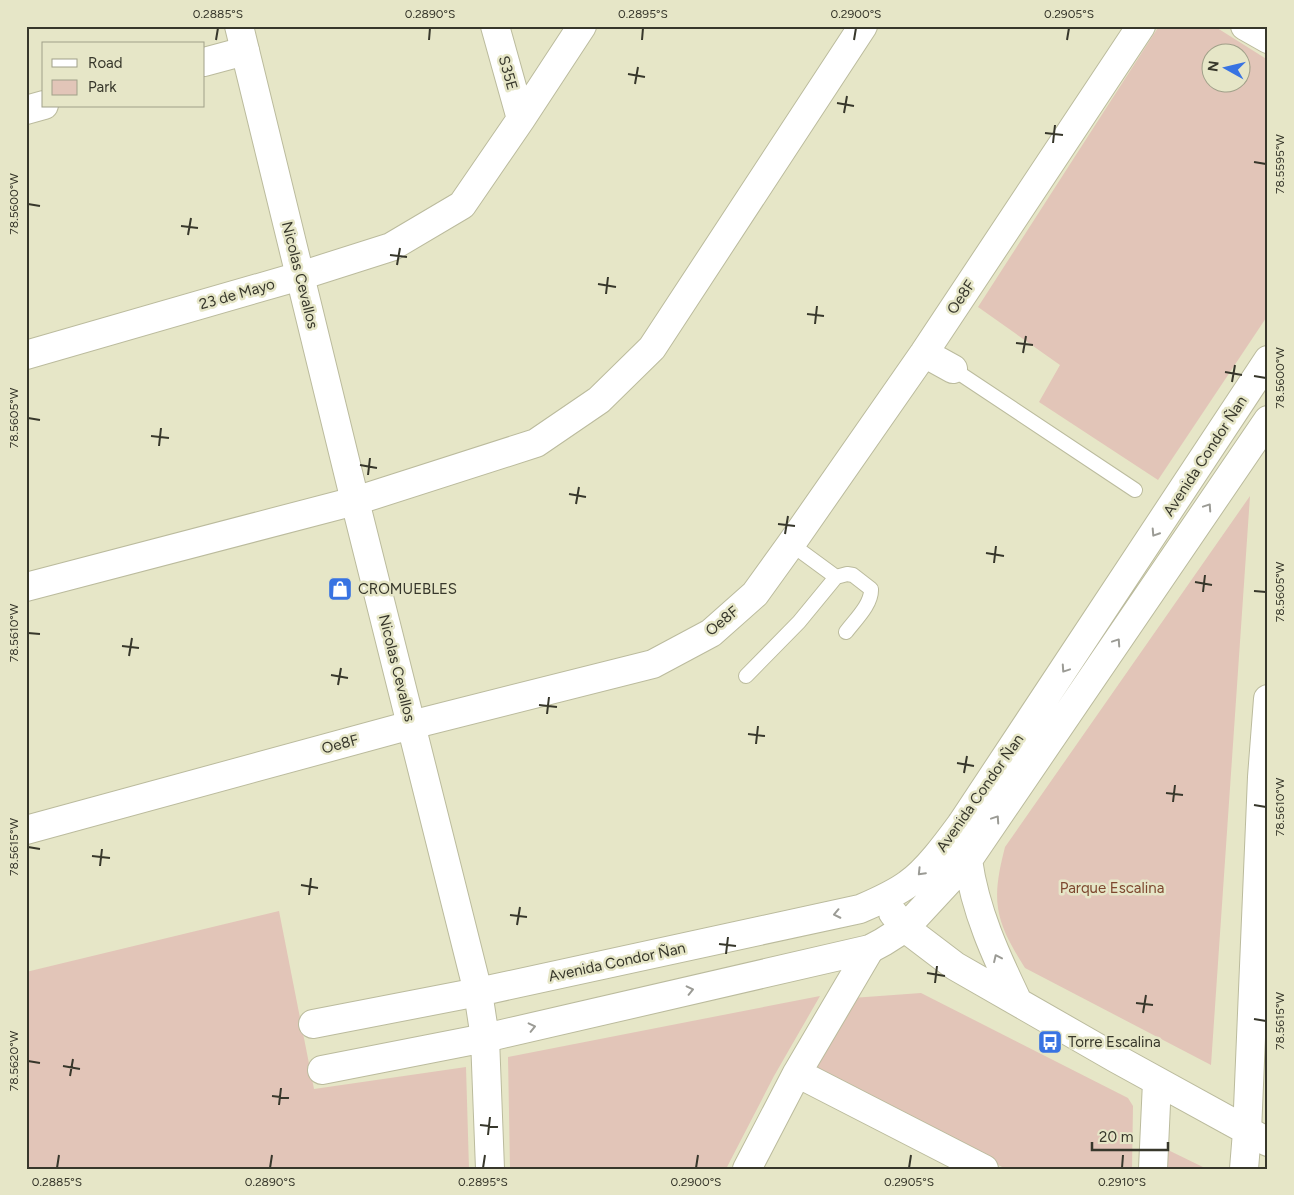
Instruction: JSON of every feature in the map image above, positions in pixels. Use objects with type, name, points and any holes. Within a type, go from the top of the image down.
[{"type":"street","name":"S35E","points":[[495,26],[522,119]]},
{"type":"street","name":"23 de Mayo","points":[[26,355],[300,276],[391,246],[462,205],[522,119],[582,26]]},
{"type":"street","points":[[26,587],[355,501],[536,443],[599,400],[652,348],[863,26]]},
{"type":"street","name":"Oe8F","points":[[26,830],[411,725],[653,664],[711,633],[755,594],[791,544],[924,353],[1141,26]]},
{"type":"street","points":[[1245,26],[1268,39]]},
{"type":"street","points":[[205,61],[242,38]]},
{"type":"street","name":"Nicolas Cevallos","points":[[242,38],[478,992],[485,1038],[490,1169]]},
{"type":"street","points":[[26,110],[42,106]]},
{"type":"street","points":[[924,353],[953,369]]},
{"type":"street","name":"Avenida Condor Ñan","points":[[313,1024],[478,992],[860,910],[910,884],[938,855],[962,823],[1268,360]]},
{"type":"street","name":"Avenida Condor Ñan","points":[[322,1070],[485,1038],[870,949],[905,928],[968,860],[1268,420]]},
{"type":"street","points":[[1244,1169],[1258,1137],[1268,699]]},
{"type":"street","points":[[968,860],[972,885],[989,941],[1018,1002]]},
{"type":"street","points":[[883,899],[905,928],[955,966],[1157,1082],[1258,1137]]},
{"type":"street","points":[[747,1169],[797,1073],[870,949]]},
{"type":"street","points":[[797,1073],[984,1169]]},
{"type":"street","points":[[1153,1169],[1157,1082]]},
{"type":"lane","points":[[953,369],[1135,490]]},
{"type":"lane","points":[[791,544],[836,577]]},
{"type":"lane","points":[[746,676],[799,622],[836,577],[847,574],[860,580],[871,589],[871,598],[846,632]]},
{"type":"green space","points":[[1159,26],[1214,26],[1239,42],[1202,42],[1202,92],[1252,92],[1252,50],[1268,60],[1268,315],[1158,480],[1039,402],[1060,365],[978,307]]},
{"type":"green space","name":"Parque Escalina","points":[[1250,496],[1211,1065],[1025,968],[1008,939],[1002,924],[997,900],[998,885],[1005,847]]},
{"type":"green space","points":[[279,911],[314,1089],[466,1067],[469,1169],[26,1169],[26,972]]},
{"type":"green space","points":[[921,993],[1128,1098],[1133,1106],[1132,1169],[1006,1169],[814,1070],[852,998]]},
{"type":"green space","points":[[820,996],[774,1076],[726,1169],[510,1169],[508,1057]]},
{"type":"green space","points":[[1168,1150],[1207,1169],[1167,1169]]},
{"type":"place","name":"CROMUEBLES","points":[[340,589]]},
{"type":"place","name":"Torre Escalina","points":[[1050,1042]]}]
